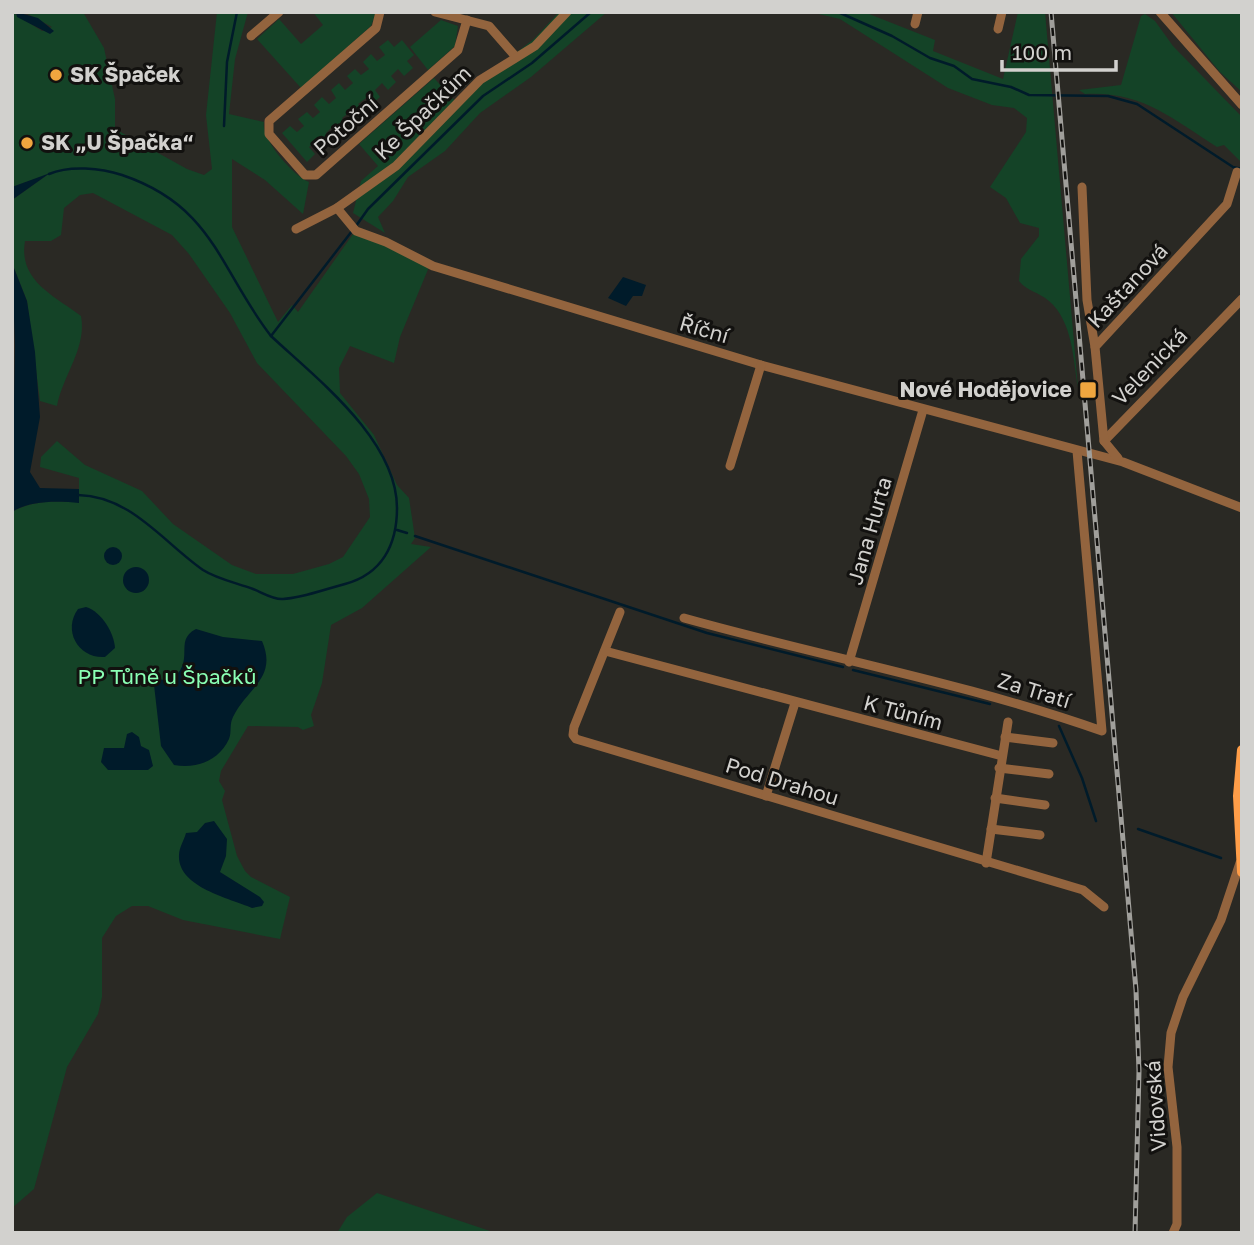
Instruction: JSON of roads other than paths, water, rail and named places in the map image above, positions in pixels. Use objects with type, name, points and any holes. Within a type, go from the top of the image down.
[{"type":"main road","points":[[1241,868],[1242,750]]},
{"type":"street","points":[[251,36],[279,12]]},
{"type":"street","name":"Potoční","points":[[380,12],[376,28],[269,121],[270,134],[305,175],[316,175],[458,50],[467,20]]},
{"type":"street","points":[[435,12],[489,26],[516,57]]},
{"type":"street","name":"Ke Špačkům","points":[[296,229],[337,208],[396,166],[480,80],[535,46],[567,12]]},
{"type":"street","points":[[915,24],[918,12]]},
{"type":"street","points":[[998,29],[1002,12]]},
{"type":"street","points":[[1160,12],[1242,105]]},
{"type":"street","name":"Kaštanová","points":[[1104,441],[1095,348],[1227,204],[1237,172]]},
{"type":"street","points":[[1082,187],[1087,300],[1095,348]]},
{"type":"street","name":"Říční","points":[[337,208],[352,228],[433,266],[761,365],[1123,462],[1242,508]]},
{"type":"street","name":"Velenická","points":[[1104,441],[1242,299]]},
{"type":"street","points":[[730,466],[761,365]]},
{"type":"street","name":"Jana Hurta","points":[[849,662],[923,410]]},
{"type":"street","points":[[1104,441],[1110,452],[1123,462]]},
{"type":"street","name":"Za Tratí","points":[[684,618],[990,696],[1102,731],[1077,451]]},
{"type":"street","name":"Pod Drahou","points":[[620,612],[574,727],[573,736],[576,739],[1083,890],[1104,907]]},
{"type":"street","name":"K Tůním","points":[[605,651],[1002,756]]},
{"type":"street","points":[[766,796],[795,703]]},
{"type":"street","points":[[986,863],[1007,722]]},
{"type":"street","points":[[1005,737],[1053,744]]},
{"type":"street","points":[[999,768],[1049,774]]},
{"type":"street","points":[[995,798],[1045,805]]},
{"type":"street","points":[[991,829],[1040,835]]},
{"type":"street","name":"Vidovská","points":[[1173,1233],[1177,1224],[1177,1147],[1168,1067],[1171,1033],[1183,997],[1221,920],[1241,868]]},
{"type":"water","points":[[16,12],[38,18],[54,31],[50,34],[17,17]]},
{"type":"water","points":[[50,173],[12,200],[12,187]]},
{"type":"water","points":[[12,263],[27,301],[35,352],[40,417],[30,472],[40,488],[79,489],[79,503],[36,503],[12,512],[15,345]]},
{"type":"water","points":[[623,277],[646,285],[642,296],[633,296],[626,306],[608,298]]},
{"type":"water","points":[[113,547],[119,550],[122,556],[119,562],[113,565],[107,562],[104,556],[107,550]]},
{"type":"water","points":[[136,567],[145,571],[149,580],[145,589],[136,593],[127,589],[123,580],[127,571]]},
{"type":"water","points":[[86,607],[102,618],[112,636],[115,648],[105,657],[88,653],[76,642],[72,626],[74,617],[78,609]]},
{"type":"water","points":[[196,629],[223,637],[262,641],[266,664],[264,674],[233,717],[225,747],[206,762],[190,766],[174,765],[161,746],[154,685],[159,679],[169,681],[178,674],[184,659],[186,640]]},
{"type":"water","points":[[132,732],[139,737],[141,746],[149,750],[153,766],[148,770],[108,770],[101,762],[104,748],[124,748],[127,734]]},
{"type":"water","points":[[214,821],[227,839],[226,856],[220,872],[260,897],[264,902],[262,906],[252,908],[218,895],[206,890],[186,875],[181,866],[179,852],[186,833],[197,832],[205,823]]},
{"type":"waterway","points":[[224,126],[227,62],[237,12]]},
{"type":"waterway","points":[[356,226],[368,209],[483,96],[532,63],[591,12]]},
{"type":"waterway","points":[[838,12],[892,36],[930,58],[954,66],[972,79],[1011,87],[1029,95],[1108,96],[1137,104],[1233,167],[1242,169]]},
{"type":"waterway","points":[[49,174],[76,169],[114,173],[153,188],[177,204],[212,242],[271,336],[352,231]]},
{"type":"waterway","points":[[78,495],[97,497],[114,503],[145,522],[203,570],[276,598],[306,595],[345,584],[369,573],[385,556],[396,521],[393,483],[384,458],[369,435],[331,391],[271,336]]},
{"type":"waterway","points":[[397,530],[407,533]]},
{"type":"waterway","points":[[415,536],[707,633],[843,667]]},
{"type":"waterway","points":[[853,670],[990,704]]},
{"type":"waterway","points":[[1059,726],[1082,778],[1096,821]]},
{"type":"waterway","points":[[1138,829],[1221,858]]},
{"type":"railway","points":[[1051,12],[1136,990],[1139,1071],[1135,1233]]},
{"type":"place","name":"SK Špaček","points":[[56,75]]},
{"type":"place","name":"SK „U Špačka“","points":[[27,143]]},
{"type":"place","name":"Nové Hodějovice","points":[[1088,390]]},
{"type":"park label","name":"PP Tůně u Špačků","points":[[167,677]]}]
